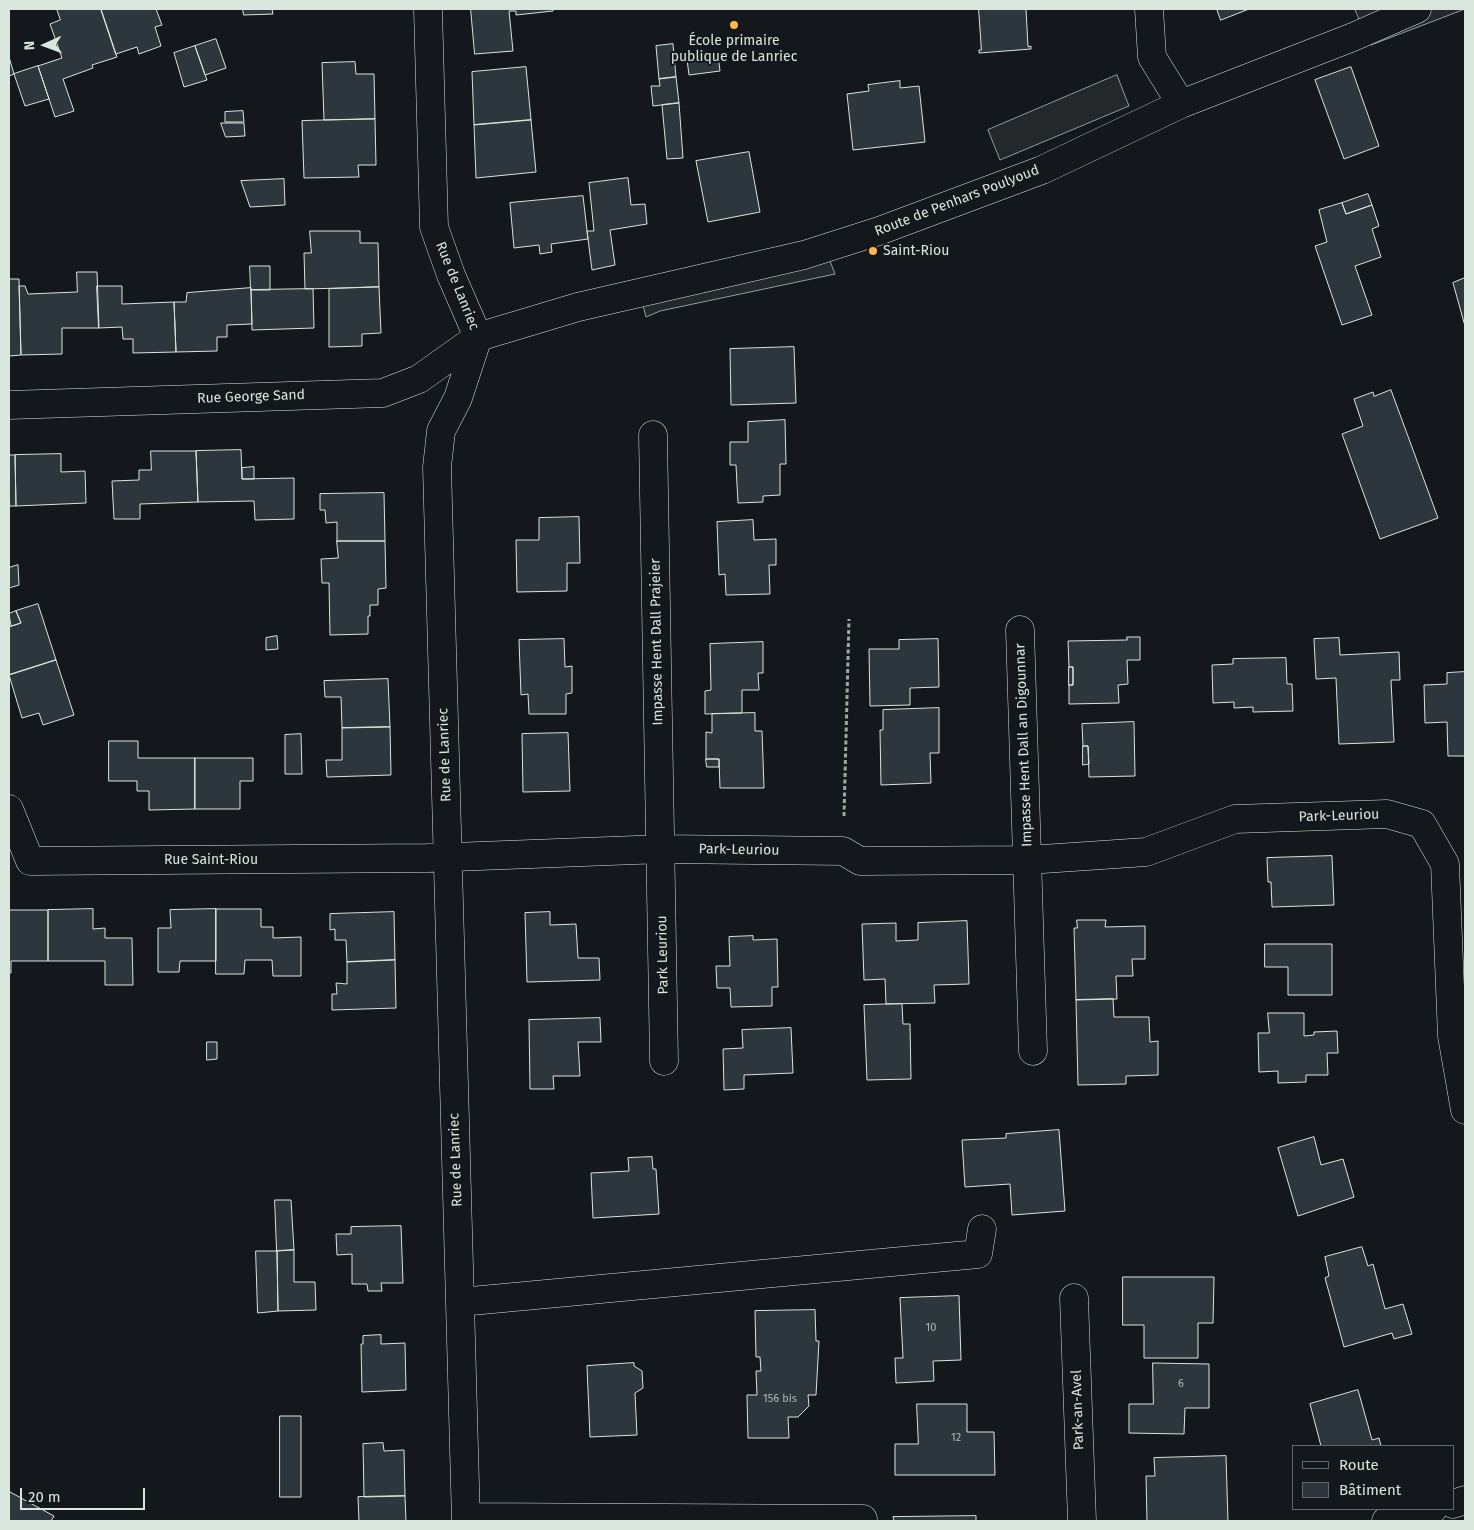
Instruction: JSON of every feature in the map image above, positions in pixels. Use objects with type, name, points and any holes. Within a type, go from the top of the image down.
[{"type":"street","name":"Rue de Lanriec","points":[[428,9],[434,227],[451,275],[478,337],[458,398],[442,430],[437,467],[466,1519],[863,1519]]},
{"type":"street","points":[[1150,9],[1152,57],[1180,104]]},
{"type":"street","name":"Route de Penhars Poulyoud","points":[[478,337],[578,308],[804,255],[879,231],[1042,170],[1180,104],[1353,37],[1417,9]]},
{"type":"street","name":"Rue George Sand","points":[[9,405],[383,393],[419,379],[478,337]]},
{"type":"street","name":"Impasse Hent Dall Prajeier","points":[[653,435],[662,849]]},
{"type":"street","name":"Impasse Hent Dall an Digounnar","points":[[1020,630],[1028,860]]},
{"type":"street","name":"Rue Saint-Riou","points":[[9,809],[30,861],[427,858],[448,856]]},
{"type":"street","name":"Park-Leuriou","points":[[448,856],[662,849],[843,851],[860,861],[1028,860],[1146,852],[1235,819],[1388,814],[1422,824],[1445,864],[1452,1036],[1465,1110]]},
{"type":"street","name":"Park Leuriou","points":[[662,849],[664,1061]]},
{"type":"street","points":[[1028,860],[1033,1051]]},
{"type":"street","points":[[460,1302],[978,1254],[982,1229]]},
{"type":"street","name":"Park-an-Avel","points":[[1074,1298],[1082,1521]]},
{"type":"street","points":[[1386,1521],[1429,1510]]},
{"type":"path","points":[[843,851],[849,619]]},
{"type":"shaded area","points":[[1355,9],[1465,9],[1371,45]]},
{"type":"shaded area","points":[[1117,75],[1129,106],[1000,160],[988,130]]},
{"type":"shaded area","points":[[830,261],[835,274],[660,311],[646,317],[643,305]]},
{"type":"building","points":[[57,9],[101,9],[117,57],[92,65],[93,68],[63,79],[74,111],[55,117],[38,66],[62,58],[50,24],[60,20]]},
{"type":"building","points":[[101,9],[156,9],[162,25],[155,27],[161,46],[139,54],[137,47],[116,54]]},
{"type":"building","points":[[243,9],[272,9],[273,14],[244,15]]},
{"type":"building","points":[[471,9],[553,9],[553,11],[516,15],[516,11],[509,11],[513,51],[475,54]]},
{"type":"building","points":[[979,9],[1026,9],[1028,47],[1031,46],[1031,49],[979,53],[979,50],[981,50]]},
{"type":"building","points":[[1217,9],[1249,9],[1221,20]]},
{"type":"building","points":[[216,39],[226,68],[205,75],[195,46]]},
{"type":"building","points":[[673,44],[676,77],[659,79],[656,46]]},
{"type":"building","points":[[195,46],[207,80],[184,87],[174,53]]},
{"type":"building","points":[[718,55],[720,71],[689,75],[687,59]]},
{"type":"building","points":[[9,57],[14,74],[9,76]]},
{"type":"building","points":[[355,62],[356,74],[374,74],[375,119],[324,120],[322,63]]},
{"type":"building","points":[[38,66],[49,99],[25,106],[14,74]]},
{"type":"building","points":[[526,67],[531,120],[474,125],[472,72]]},
{"type":"building","points":[[1351,67],[1379,146],[1344,159],[1315,80]]},
{"type":"building","points":[[676,77],[679,103],[653,106],[651,86],[660,86],[659,79]]},
{"type":"building","points":[[900,81],[900,88],[919,86],[925,142],[853,150],[847,94],[869,91],[868,85]]},
{"type":"building","points":[[679,103],[683,158],[667,159],[662,105]]},
{"type":"building","points":[[243,111],[244,122],[225,122],[225,112]]},
{"type":"building","points":[[375,119],[376,165],[358,165],[359,177],[304,178],[302,121]]},
{"type":"building","points":[[531,120],[536,172],[476,178],[474,125]]},
{"type":"building","points":[[221,123],[244,123],[245,136],[226,137]]},
{"type":"building","points":[[749,152],[760,212],[708,222],[696,161]]},
{"type":"building","points":[[628,178],[631,205],[645,204],[647,224],[610,230],[615,265],[592,270],[587,231],[594,231],[589,183]]},
{"type":"building","points":[[284,179],[285,205],[250,207],[241,181]]},
{"type":"building","points":[[1368,194],[1372,205],[1346,214],[1342,203]]},
{"type":"building","points":[[583,196],[588,239],[551,244],[552,252],[540,254],[539,245],[514,248],[510,203]]},
{"type":"building","points":[[1342,203],[1346,214],[1372,205],[1379,226],[1372,229],[1381,257],[1355,266],[1372,315],[1342,325],[1315,246],[1327,242],[1319,210]]},
{"type":"building","points":[[310,231],[360,231],[360,243],[378,243],[379,287],[305,289],[304,253],[311,253]]},
{"type":"building","points":[[250,266],[270,266],[270,290],[251,290]]},
{"type":"building","points":[[77,272],[97,272],[99,328],[62,328],[62,354],[21,355],[19,286],[25,286],[28,294],[77,292]]},
{"type":"building","points":[[1465,278],[1465,326],[1453,283]]},
{"type":"building","points":[[9,279],[19,279],[21,355],[9,356]]},
{"type":"building","points":[[97,286],[122,286],[122,304],[174,302],[176,352],[133,353],[133,339],[123,339],[122,327],[99,328]]},
{"type":"building","points":[[379,287],[381,333],[362,334],[362,346],[329,347],[329,289]]},
{"type":"building","points":[[251,288],[252,324],[227,325],[227,337],[217,337],[217,351],[176,352],[174,302],[186,302],[187,293]]},
{"type":"building","points":[[313,289],[314,328],[252,330],[251,290]]},
{"type":"building","points":[[794,347],[796,403],[731,405],[730,349]]},
{"type":"building","points":[[1391,390],[1438,518],[1380,539],[1342,434],[1363,426],[1354,399],[1373,392],[1374,396]]},
{"type":"building","points":[[785,420],[786,464],[780,464],[780,495],[763,496],[763,502],[738,503],[736,465],[730,465],[730,442],[748,442],[748,422]]},
{"type":"building","points":[[241,450],[242,479],[294,478],[294,519],[255,520],[254,501],[198,502],[196,451]]},
{"type":"building","points":[[151,451],[196,451],[198,502],[140,504],[140,519],[114,519],[112,481],[139,480],[139,470],[151,470]]},
{"type":"building","points":[[61,454],[61,472],[85,471],[86,503],[16,506],[15,455]]},
{"type":"building","points":[[9,455],[15,455],[16,506],[9,506]]},
{"type":"building","points":[[254,467],[254,479],[242,479],[242,468]]},
{"type":"building","points":[[384,493],[385,541],[337,541],[337,522],[326,523],[325,510],[320,510],[320,494]]},
{"type":"building","points":[[579,517],[580,563],[567,563],[567,591],[517,592],[516,540],[539,540],[539,518]]},
{"type":"building","points":[[753,520],[754,540],[776,539],[776,565],[769,565],[770,594],[726,595],[725,574],[719,575],[717,522]]},
{"type":"building","points":[[337,541],[385,541],[386,588],[378,589],[378,605],[370,605],[368,634],[330,635],[329,583],[322,583],[321,559],[338,558]]},
{"type":"building","points":[[18,565],[19,585],[9,588],[9,568]]},
{"type":"building","points":[[38,604],[56,660],[9,675],[9,627],[21,623],[16,611]]},
{"type":"building","points":[[16,611],[21,623],[11,626],[9,614]]},
{"type":"building","points":[[277,636],[278,649],[266,650],[266,638]]},
{"type":"building","points":[[1127,637],[1140,637],[1140,660],[1127,660],[1128,684],[1118,685],[1119,703],[1069,704],[1069,685],[1073,685],[1073,667],[1069,667],[1068,641],[1127,640]]},
{"type":"building","points":[[1339,638],[1340,655],[1399,652],[1400,680],[1391,680],[1394,742],[1339,744],[1336,678],[1316,679],[1314,639]]},
{"type":"building","points":[[564,639],[565,667],[572,666],[572,693],[566,694],[566,714],[529,714],[528,694],[521,695],[519,640]]},
{"type":"building","points":[[938,639],[939,687],[910,688],[910,705],[870,706],[869,649],[899,649],[899,640]]},
{"type":"building","points":[[763,642],[763,673],[758,673],[759,690],[742,690],[742,713],[705,714],[705,691],[711,690],[710,644]]},
{"type":"building","points":[[1286,658],[1287,684],[1292,684],[1293,711],[1253,712],[1253,707],[1234,708],[1234,702],[1213,703],[1212,665],[1233,664],[1233,659]]},
{"type":"building","points":[[56,660],[74,715],[43,725],[39,713],[22,718],[9,675]]},
{"type":"building","points":[[1069,667],[1073,667],[1073,685],[1069,685]]},
{"type":"building","points":[[1465,672],[1465,756],[1448,756],[1447,722],[1425,723],[1424,685],[1447,684],[1447,673]]},
{"type":"building","points":[[388,679],[390,727],[342,728],[341,697],[325,697],[324,681]]},
{"type":"building","points":[[939,708],[939,753],[930,753],[931,783],[881,785],[880,730],[883,730],[883,710]]},
{"type":"building","points":[[755,713],[755,731],[762,731],[764,788],[720,788],[719,759],[706,759],[706,732],[712,733],[712,714]]},
{"type":"building","points":[[1134,722],[1135,776],[1089,777],[1088,746],[1083,746],[1082,724]]},
{"type":"building","points":[[390,727],[391,775],[327,777],[326,760],[342,760],[342,728]]},
{"type":"building","points":[[568,733],[570,791],[523,792],[522,734]]},
{"type":"building","points":[[301,734],[302,774],[285,774],[285,735]]},
{"type":"building","points":[[109,741],[138,741],[138,758],[195,758],[195,809],[149,810],[149,791],[137,791],[137,781],[109,781]]},
{"type":"building","points":[[1083,746],[1088,746],[1089,764],[1083,765]]},
{"type":"building","points":[[195,758],[253,758],[253,781],[240,781],[240,809],[195,809]]},
{"type":"building","points":[[706,759],[719,759],[719,767],[707,767]]},
{"type":"building","points":[[1332,856],[1334,905],[1272,907],[1271,882],[1268,882],[1267,858]]},
{"type":"building","points":[[93,909],[93,929],[105,928],[105,938],[132,938],[133,985],[105,985],[105,961],[48,961],[48,910]]},
{"type":"building","points":[[216,909],[261,909],[261,927],[273,927],[273,938],[301,937],[301,976],[273,976],[272,960],[245,960],[244,974],[216,974]]},
{"type":"building","points":[[216,909],[216,961],[180,961],[179,972],[158,972],[158,928],[171,928],[170,910]]},
{"type":"building","points":[[9,910],[48,910],[48,961],[11,961],[11,973],[9,973]]},
{"type":"building","points":[[394,912],[395,960],[347,962],[346,940],[335,940],[335,929],[330,930],[330,914]]},
{"type":"building","points":[[550,912],[550,925],[576,924],[578,958],[599,958],[600,980],[527,982],[525,913]]},
{"type":"building","points":[[1077,920],[1106,920],[1105,927],[1145,926],[1145,959],[1132,959],[1133,976],[1116,976],[1117,999],[1076,1000],[1074,928],[1077,928]]},
{"type":"building","points":[[967,921],[969,984],[934,985],[935,1003],[886,1004],[885,979],[864,980],[862,924],[896,923],[896,941],[918,940],[918,923]]},
{"type":"building","points":[[753,936],[753,940],[777,939],[778,987],[772,987],[772,1006],[731,1007],[730,988],[717,988],[716,966],[730,966],[729,937]]},
{"type":"building","points":[[1265,944],[1332,944],[1332,995],[1288,995],[1288,967],[1265,967]]},
{"type":"building","points":[[395,960],[396,1008],[332,1010],[332,994],[337,994],[336,983],[347,984],[347,962]]},
{"type":"building","points":[[1113,999],[1114,1017],[1149,1017],[1150,1042],[1158,1041],[1158,1075],[1126,1076],[1126,1084],[1078,1085],[1076,1000]]},
{"type":"building","points":[[902,1004],[903,1024],[910,1024],[911,1079],[867,1080],[864,1005]]},
{"type":"building","points":[[1268,1013],[1304,1013],[1304,1036],[1314,1035],[1314,1032],[1337,1031],[1338,1053],[1327,1053],[1328,1075],[1306,1075],[1306,1082],[1278,1083],[1278,1071],[1259,1072],[1258,1033],[1269,1033]]},
{"type":"building","points":[[600,1018],[601,1042],[578,1042],[580,1076],[553,1076],[554,1089],[530,1089],[529,1020]]},
{"type":"building","points":[[791,1028],[793,1073],[744,1075],[744,1089],[724,1090],[723,1049],[743,1048],[742,1030]]},
{"type":"building","points":[[207,1042],[217,1042],[217,1059],[207,1060]]},
{"type":"building","points":[[1059,1130],[1065,1211],[1012,1215],[1010,1184],[965,1187],[962,1140],[1006,1138],[1006,1134]]},
{"type":"building","points":[[1314,1137],[1321,1165],[1343,1159],[1354,1197],[1298,1216],[1278,1148]]},
{"type":"building","points":[[652,1157],[653,1169],[656,1169],[659,1214],[593,1218],[591,1173],[629,1171],[628,1158]]},
{"type":"building","points":[[275,1200],[291,1200],[294,1250],[277,1251]]},
{"type":"building","points":[[401,1226],[403,1283],[381,1283],[382,1291],[368,1291],[367,1284],[352,1284],[352,1254],[337,1255],[336,1234],[351,1234],[351,1227]]},
{"type":"building","points":[[1362,1247],[1368,1266],[1373,1264],[1385,1309],[1403,1304],[1412,1334],[1394,1339],[1392,1333],[1344,1347],[1325,1278],[1329,1276],[1325,1257]]},
{"type":"building","points":[[294,1250],[294,1282],[315,1282],[316,1310],[278,1311],[277,1251]]},
{"type":"building","points":[[256,1251],[277,1251],[278,1311],[258,1313]]},
{"type":"building","points":[[1123,1277],[1214,1277],[1213,1323],[1198,1323],[1198,1358],[1144,1358],[1144,1325],[1123,1325]]},
{"type":"building","points":[[959,1296],[961,1360],[933,1361],[934,1381],[896,1383],[895,1358],[903,1358],[900,1298]]},
{"type":"building","points":[[815,1310],[816,1341],[819,1341],[816,1395],[808,1395],[809,1406],[798,1417],[788,1417],[789,1438],[748,1438],[747,1395],[757,1395],[756,1371],[761,1371],[760,1357],[756,1357],[755,1311]]},
{"type":"building","points":[[381,1335],[381,1344],[405,1343],[406,1390],[362,1392],[361,1344],[363,1344],[363,1336]]},
{"type":"building","points":[[634,1363],[634,1366],[642,1371],[643,1388],[635,1393],[637,1435],[590,1437],[587,1366]]},
{"type":"building","points":[[1153,1363],[1209,1364],[1209,1408],[1185,1408],[1184,1434],[1129,1433],[1129,1404],[1153,1404]]},
{"type":"building","points":[[1358,1390],[1372,1440],[1379,1438],[1381,1445],[1321,1445],[1310,1404]]},
{"type":"building","points":[[917,1404],[967,1404],[967,1432],[994,1432],[995,1475],[895,1475],[895,1444],[918,1444]]},
{"type":"building","points":[[280,1416],[301,1416],[301,1497],[280,1497]]},
{"type":"building","points":[[383,1443],[384,1451],[404,1450],[405,1496],[364,1497],[363,1444]]},
{"type":"building","points":[[1226,1456],[1228,1521],[1147,1521],[1146,1476],[1155,1476],[1154,1458]]},
{"type":"building","points":[[10,1492],[54,1516],[51,1521],[9,1521]]},
{"type":"building","points":[[405,1496],[406,1521],[359,1521],[358,1497]]},
{"type":"building","points":[[976,1516],[976,1521],[894,1521],[893,1517]]},
{"type":"place","name":"École primaire publique de Lanriec","points":[[734,25]]},
{"type":"place","name":"Saint-Riou","points":[[873,251]]}]
